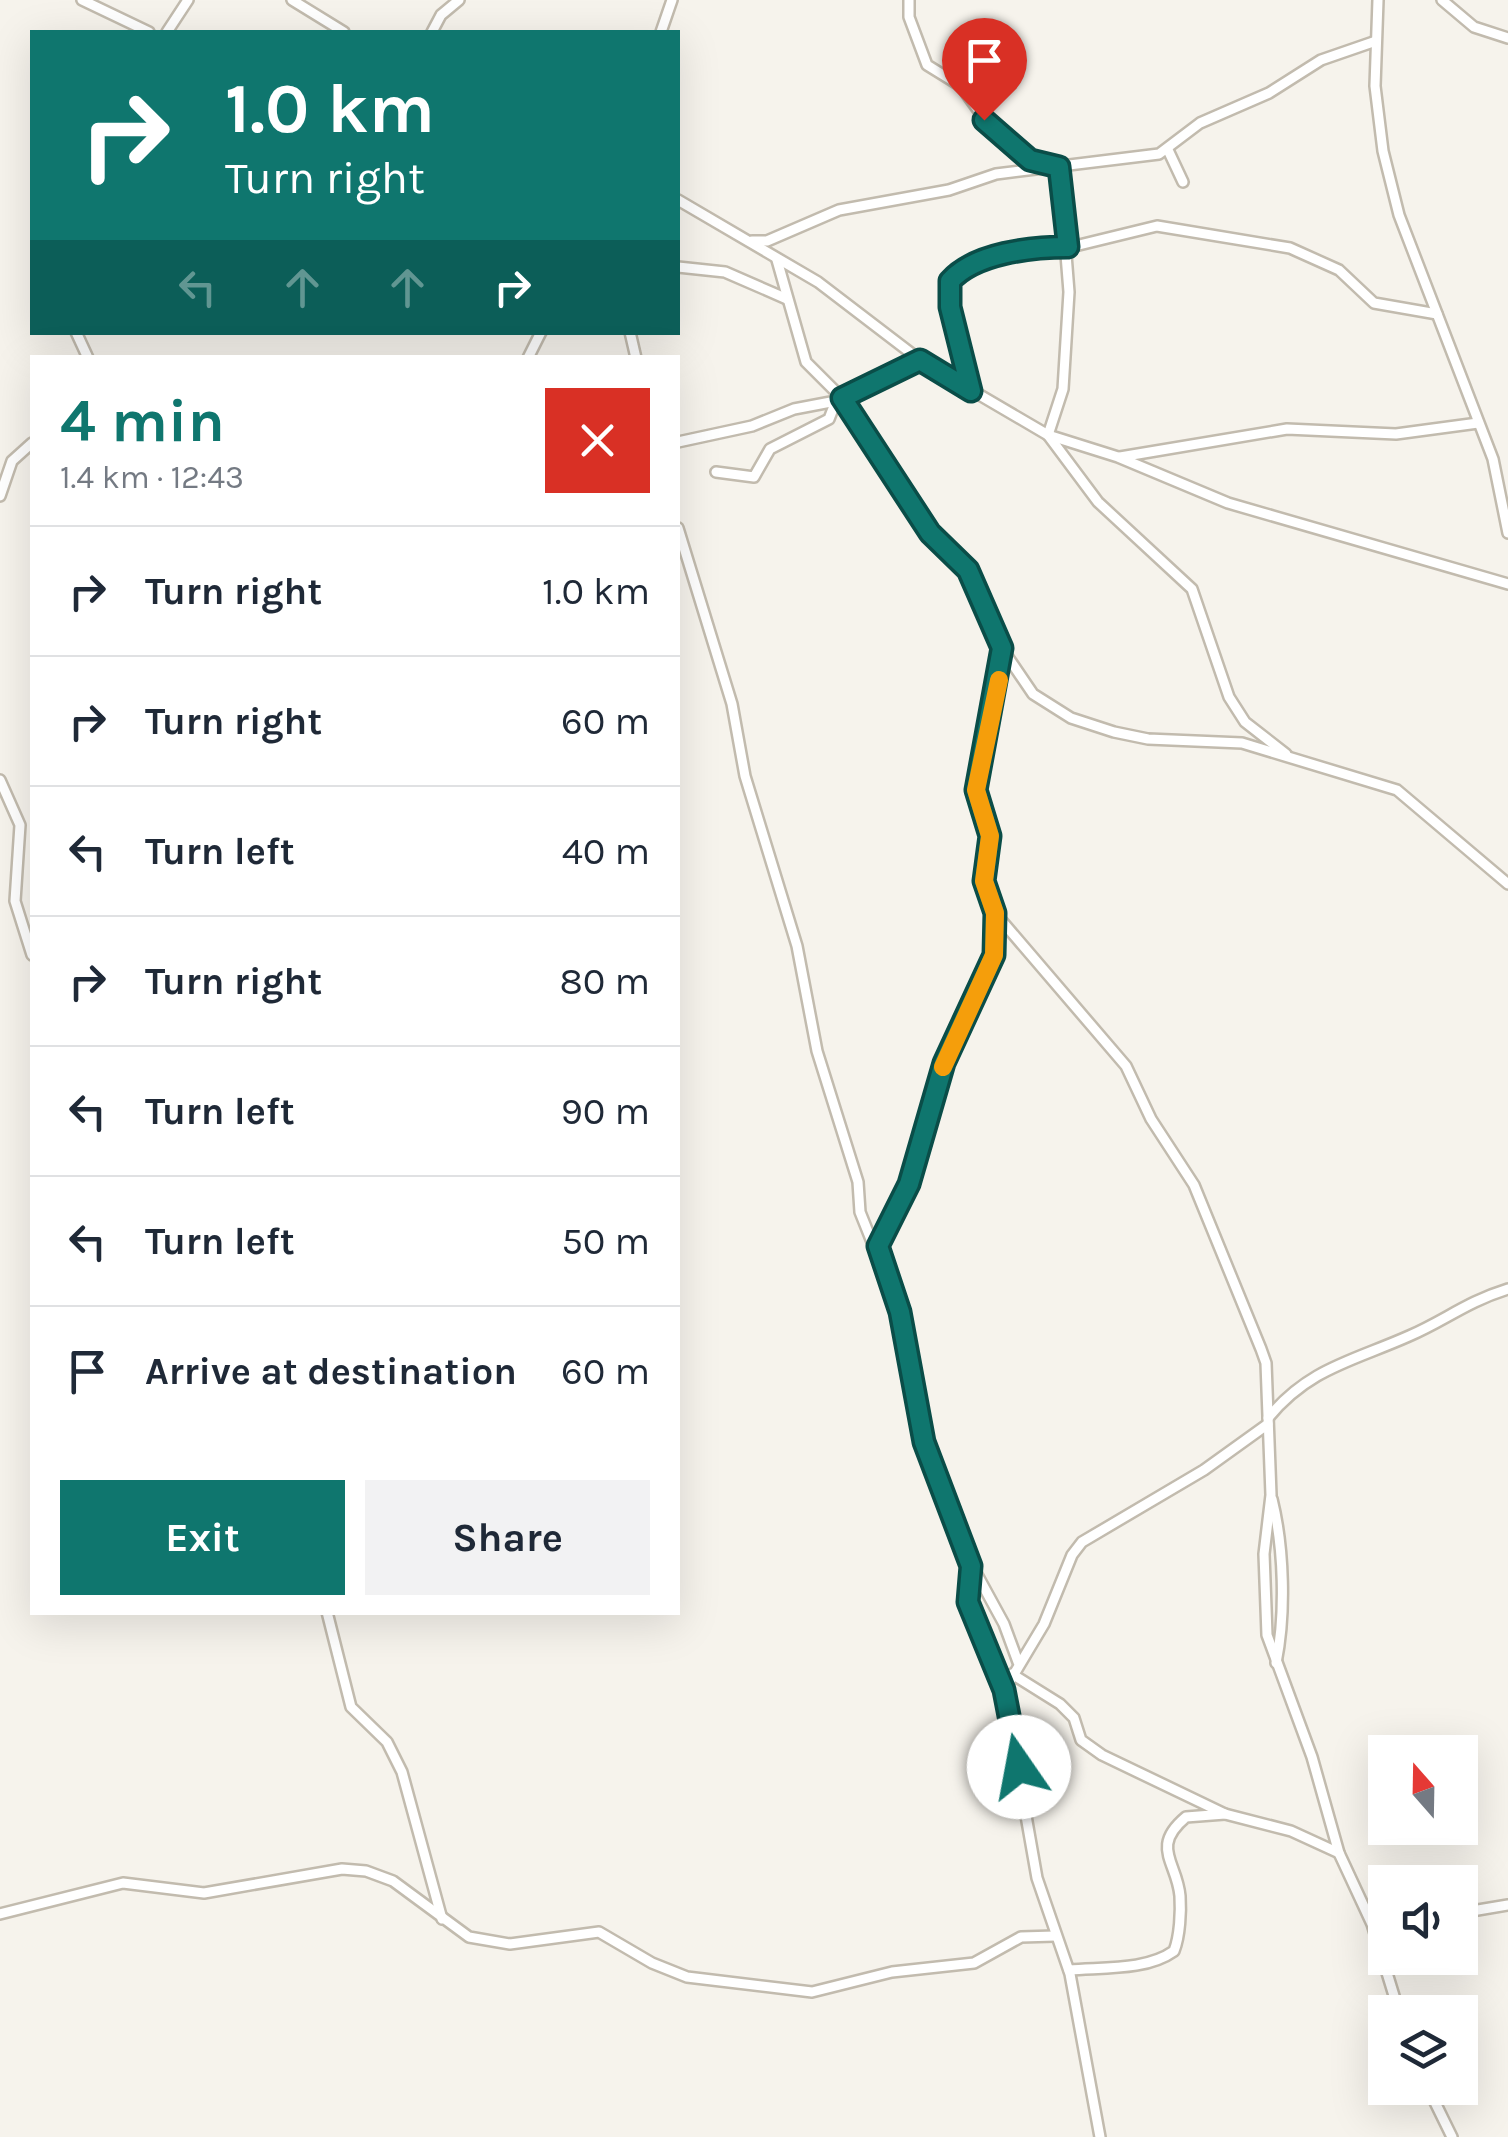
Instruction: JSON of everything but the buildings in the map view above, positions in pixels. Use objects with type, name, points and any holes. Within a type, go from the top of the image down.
[{"type":"street","points":[[82,0],[145,30]]},
{"type":"street","points":[[169,30],[188,0]]},
{"type":"street","points":[[292,0],[341,30]]},
{"type":"street","points":[[433,30],[441,16],[459,0]]},
{"type":"street","points":[[662,30],[672,0]]},
{"type":"street","points":[[908,0],[909,17],[928,66],[961,86],[990,127],[1030,160],[1059,167]]},
{"type":"street","points":[[1378,0],[1375,86],[1383,151],[1399,215],[1499,480],[1508,533]]},
{"type":"street","points":[[1442,0],[1474,27],[1508,38]]},
{"type":"street","points":[[750,241],[768,241],[860,204],[936,192],[996,174],[1128,161],[1168,150],[1200,123],[1269,92],[1321,60],[1376,41]]},
{"type":"street","points":[[1168,150],[1182,182]]},
{"type":"street","points":[[1048,435],[1065,371],[1068,247],[1059,167]]},
{"type":"street","points":[[680,201],[834,293],[920,360],[1048,435],[1118,457],[1228,504],[1508,584]]},
{"type":"street","points":[[971,391],[950,307],[950,281],[965,269],[1014,252],[1068,247],[1148,226],[1290,248],[1339,270],[1374,302],[1437,314]]},
{"type":"street","points":[[777,260],[806,362],[868,431],[924,525],[968,570],[1002,648],[1032,694],[1071,718],[1148,739],[1242,743],[1406,796],[1508,884]]},
{"type":"street","points":[[680,268],[734,275],[787,298]]},
{"type":"street","points":[[680,442],[752,426],[794,409],[839,399],[920,360]]},
{"type":"street","points":[[716,472],[754,477],[770,449],[829,419],[839,399]]},
{"type":"street","points":[[1118,457],[1286,429],[1396,434],[1478,423]]},
{"type":"street","points":[[1048,435],[1098,502],[1192,588],[1229,697],[1245,722],[1288,756]]},
{"type":"street","points":[[0,496],[12,461],[30,445]]},
{"type":"street","points":[[680,535],[732,704],[745,776],[797,946],[817,1051],[858,1182],[860,1212],[878,1246],[903,1325],[924,1442],[971,1566],[1004,1624],[1018,1662]]},
{"type":"street","points":[[1002,648],[976,790],[990,836],[985,891],[995,913],[1099,1040],[1121,1059],[1151,1119],[1194,1185],[1266,1363],[1271,1494],[1264,1554],[1265,1608],[1275,1666],[1312,1757],[1338,1853],[1368,1916]]},
{"type":"street","points":[[0,780],[20,826],[15,901],[30,948]]},
{"type":"street","points":[[878,1246],[909,1184],[944,1063],[994,955],[995,913]]},
{"type":"street","points":[[1004,1690],[1044,1624],[1072,1555],[1082,1542],[1204,1470],[1268,1421],[1310,1376],[1410,1336],[1469,1301],[1508,1289]]},
{"type":"street","points":[[971,1566],[968,1591],[973,1619],[1004,1690],[1034,1861],[1068,1970],[1100,2137]]},
{"type":"street","points":[[328,1615],[351,1707],[387,1742],[402,1772],[442,1919]]},
{"type":"street","points":[[1012,1674],[1072,1715],[1088,1747],[1225,1814],[1291,1832],[1338,1853]]},
{"type":"street","points":[[1068,1970],[1122,1966],[1174,1951],[1180,1895],[1169,1866],[1169,1840],[1186,1817],[1225,1814]]},
{"type":"street","points":[[0,1914],[111,1884],[136,1883],[204,1893],[342,1869],[393,1881],[470,1937],[493,1944],[599,1932],[652,1964],[687,1978],[812,1992],[892,1972],[974,1963],[1021,1937],[1055,1936]]},
{"type":"street","points":[[1478,1909],[1508,1905]]},
{"type":"street","points":[[1436,2105],[1452,2137]]},
{"type":"slow traffic","points":[[943,1067],[994,955],[995,913],[984,881],[990,836],[976,784],[999,680]]},
{"type":"route","points":[[984,120],[1030,160],[1059,167],[1068,247],[1014,252],[965,269],[950,281],[950,307],[971,391],[920,360],[842,398],[868,431],[930,533],[968,570],[1002,648],[976,784],[990,836],[984,881],[995,913],[994,955],[944,1063],[909,1184],[878,1246],[900,1312],[924,1442],[950,1520],[971,1566],[968,1602],[1004,1690],[1019,1767]]}]
